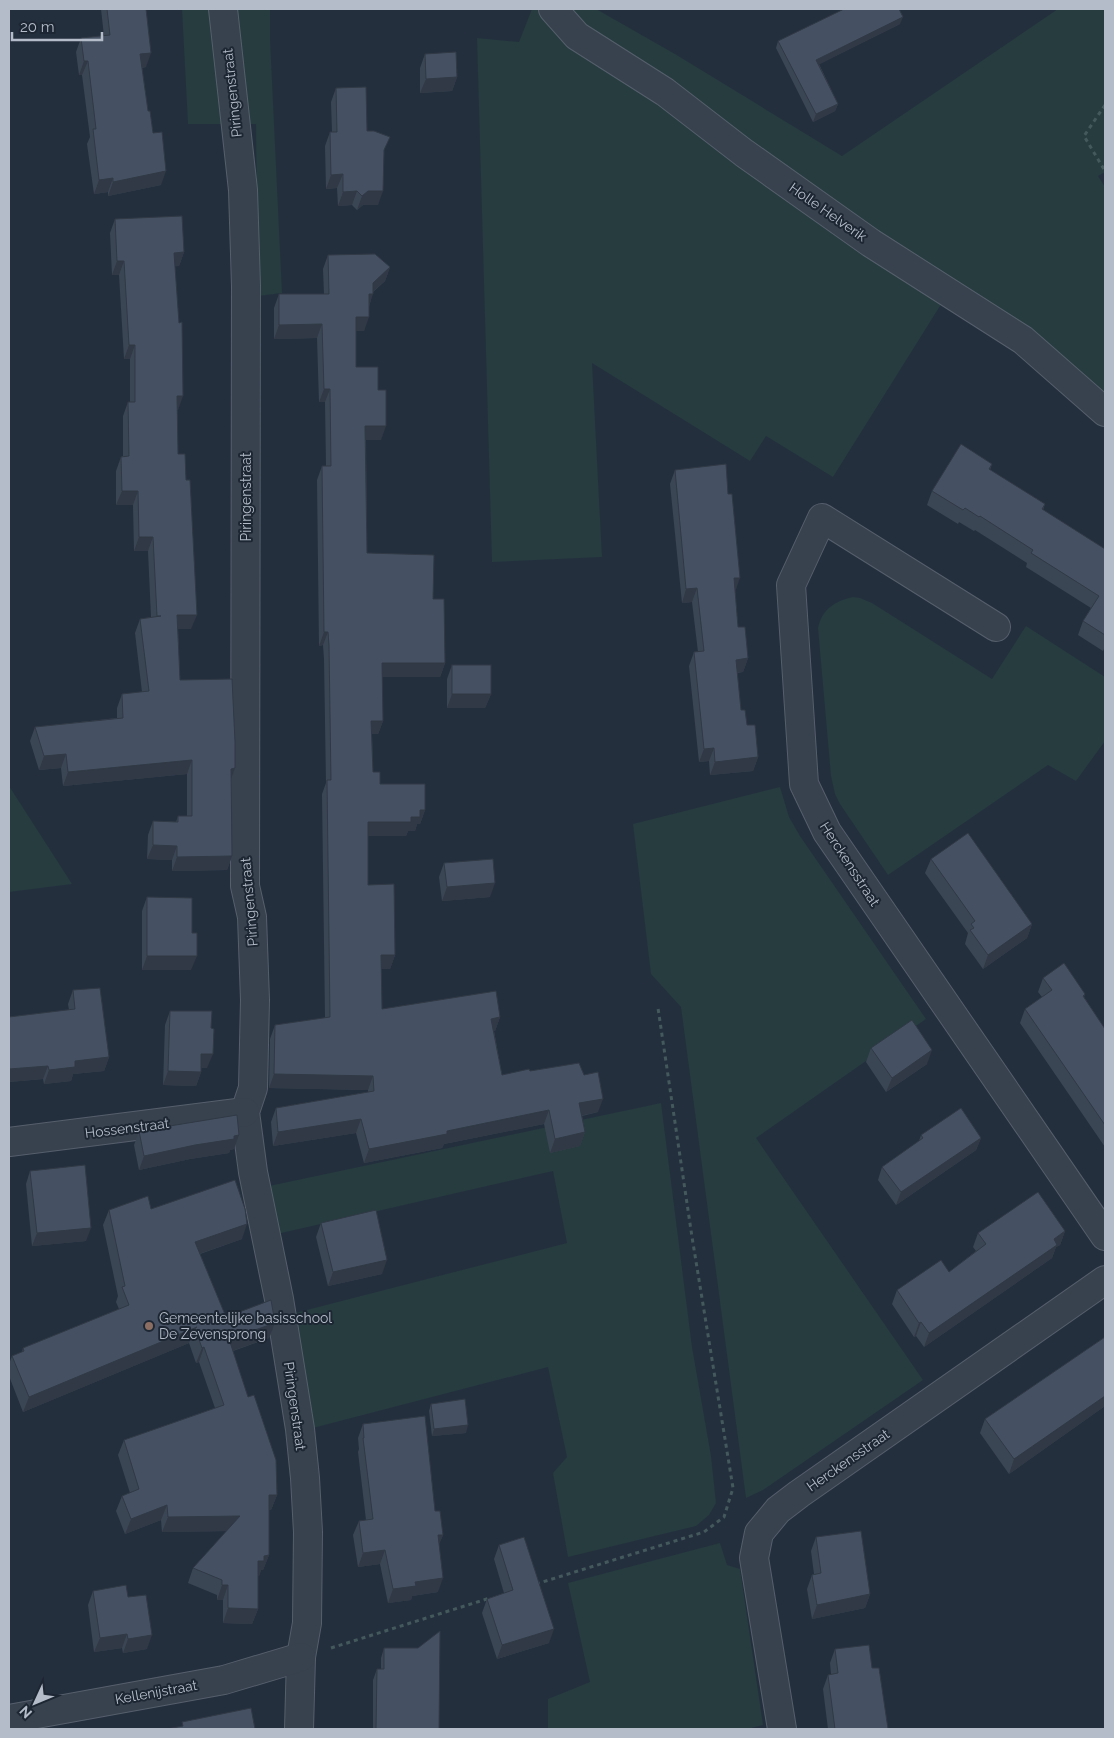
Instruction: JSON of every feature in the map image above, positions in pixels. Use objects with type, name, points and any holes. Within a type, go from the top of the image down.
[{"type":"street","name":"Piringenstraat","points":[[223,9],[243,190],[246,286],[245,886],[252,917],[255,1000],[253,1088],[245,1112],[253,1172],[279,1298],[300,1429],[308,1532],[307,1623],[301,1657],[299,1729]]},
{"type":"street","name":"Holle Helverik","points":[[553,9],[577,36],[665,92],[744,153],[847,226],[1023,340],[1105,412]]},
{"type":"street","name":"Herckensstraat","points":[[996,626],[822,518],[790,584],[804,784],[827,832],[1105,1236]]},
{"type":"street","name":"Hossenstraat","points":[[9,1142],[245,1112]]},
{"type":"street","name":"Herckensstraat","points":[[782,1729],[754,1558],[759,1534],[778,1510],[799,1494],[1105,1280]]},
{"type":"street","name":"Kellenijstraat","points":[[9,1719],[224,1680],[301,1657]]},
{"type":"path","points":[[1105,105],[1084,136],[1105,171]]},
{"type":"path","points":[[534,1585],[704,1532],[724,1517],[733,1488],[692,1237],[658,1008]]},
{"type":"path","points":[[301,1657],[497,1596]]},
{"type":"green space","points":[[182,9],[270,9],[282,293],[258,296],[256,124],[188,124]]},
{"type":"green space","points":[[532,9],[596,9],[675,54],[842,156],[1058,9],[1105,9],[1105,172],[1098,176],[1105,187],[1105,398],[945,298],[833,477],[766,436],[750,461],[592,363],[602,557],[492,562],[477,38],[519,42]]},
{"type":"green space","points":[[853,597],[872,603],[992,679],[1026,626],[1105,677],[1105,741],[1076,781],[1048,765],[888,875],[840,804],[835,794],[831,776],[818,628],[820,621],[830,607],[840,601]]},
{"type":"green space","points":[[9,786],[72,884],[9,892]]},
{"type":"green space","points":[[780,787],[789,817],[800,836],[926,1019],[756,1138],[923,1380],[763,1490],[746,1498],[681,1007],[651,974],[633,824]]},
{"type":"green space","points":[[661,1103],[692,1347],[711,1456],[716,1503],[709,1515],[696,1526],[568,1557],[553,1473],[567,1457],[548,1367],[309,1429],[295,1313],[567,1243],[553,1171],[277,1234],[269,1186]]},
{"type":"green space","points":[[720,1543],[727,1565],[740,1569],[763,1725],[747,1729],[548,1729],[548,1699],[590,1682],[568,1583]]},
{"type":"building","points":[[107,9],[146,9],[151,53],[140,54],[153,133],[162,132],[166,171],[113,182],[113,178],[99,180],[93,129],[96,129],[88,61],[84,61],[81,38],[110,35]]},
{"type":"building","points":[[844,9],[899,9],[903,17],[816,60],[838,104],[816,114],[778,41]]},
{"type":"building","points":[[456,52],[457,77],[426,79],[425,54]]},
{"type":"building","points":[[366,87],[367,131],[374,131],[390,137],[384,150],[383,191],[368,191],[362,196],[357,191],[343,192],[343,174],[331,175],[330,132],[337,132],[336,88]]},
{"type":"building","points":[[182,216],[184,252],[174,253],[179,323],[182,322],[183,396],[177,396],[178,454],[185,454],[186,480],[190,480],[197,615],[177,615],[180,680],[232,679],[235,768],[231,769],[232,856],[177,857],[177,846],[153,845],[153,821],[178,822],[178,816],[192,816],[192,760],[68,772],[66,754],[44,756],[35,727],[123,718],[122,694],[149,691],[140,619],[161,616],[157,616],[153,537],[139,537],[138,491],[122,491],[121,457],[129,456],[128,402],[135,402],[135,345],[129,345],[124,261],[117,261],[115,219]]},
{"type":"building","points":[[375,254],[390,267],[373,283],[373,294],[369,294],[369,317],[356,317],[356,367],[378,367],[378,390],[386,390],[386,426],[365,426],[367,553],[434,555],[433,599],[444,599],[445,663],[382,663],[383,721],[371,721],[373,772],[380,772],[380,784],[425,784],[425,810],[420,810],[420,817],[411,817],[411,822],[368,822],[368,885],[394,884],[395,955],[381,955],[382,1009],[496,991],[500,1017],[491,1019],[502,1075],[529,1069],[530,1071],[579,1063],[584,1075],[598,1072],[603,1099],[579,1103],[585,1132],[555,1139],[549,1110],[447,1131],[447,1134],[369,1149],[361,1119],[278,1132],[276,1108],[374,1091],[373,1076],[274,1074],[275,1025],[330,1017],[327,780],[331,780],[329,645],[328,632],[324,632],[322,466],[331,466],[330,389],[324,389],[322,324],[279,325],[279,294],[329,294],[328,255]]},
{"type":"building","points":[[961,444],[992,464],[989,469],[1045,504],[1042,509],[1105,549],[1105,635],[1083,621],[1099,596],[1031,553],[1033,550],[980,516],[965,508],[963,510],[932,491]]},
{"type":"building","points":[[726,464],[728,494],[732,494],[740,578],[734,578],[738,627],[745,627],[748,658],[736,660],[741,710],[745,710],[747,725],[755,725],[758,757],[715,762],[714,748],[704,749],[694,652],[704,651],[697,588],[686,589],[675,470]]},
{"type":"building","points":[[452,665],[491,665],[491,694],[452,694]]},
{"type":"building","points":[[968,833],[1032,924],[988,955],[970,930],[974,928],[971,924],[975,921],[931,859]]},
{"type":"building","points":[[493,859],[495,883],[447,887],[444,863]]},
{"type":"building","points":[[147,897],[192,898],[192,933],[197,933],[197,956],[147,956]]},
{"type":"building","points":[[1064,963],[1105,1029],[1105,1125],[1025,1009],[1052,990],[1043,978]]},
{"type":"building","points":[[100,988],[109,1057],[75,1061],[75,1067],[49,1070],[48,1066],[9,1069],[9,1017],[75,1009],[73,990]]},
{"type":"building","points":[[170,1011],[212,1011],[211,1028],[214,1029],[213,1054],[201,1054],[201,1072],[168,1071]]},
{"type":"building","points":[[912,1020],[932,1050],[892,1078],[871,1048]]},
{"type":"building","points":[[961,1108],[981,1138],[901,1192],[882,1167],[923,1138],[921,1135]]},
{"type":"building","points":[[237,1115],[239,1135],[234,1136],[234,1139],[144,1156],[139,1131]]},
{"type":"building","points":[[85,1165],[91,1228],[37,1233],[30,1171]]},
{"type":"building","points":[[235,1180],[245,1209],[247,1224],[195,1242],[226,1317],[271,1300],[275,1323],[229,1339],[248,1397],[254,1395],[276,1460],[277,1495],[269,1495],[269,1555],[264,1556],[264,1561],[258,1561],[258,1609],[228,1608],[228,1585],[222,1585],[222,1580],[193,1568],[240,1516],[168,1517],[167,1505],[131,1519],[122,1496],[139,1489],[124,1440],[224,1405],[204,1347],[202,1348],[195,1328],[197,1327],[29,1397],[12,1356],[24,1351],[23,1348],[129,1305],[122,1287],[125,1286],[109,1210],[148,1196],[151,1209]]},
{"type":"building","points":[[1038,1192],[1065,1231],[1054,1239],[1057,1245],[929,1333],[921,1322],[919,1323],[897,1290],[941,1260],[949,1272],[986,1244],[978,1233]]},
{"type":"building","points":[[376,1210],[387,1260],[333,1272],[321,1223]]},
{"type":"building","points":[[1105,1337],[1105,1396],[1014,1459],[985,1419]]},
{"type":"building","points":[[465,1399],[468,1425],[434,1429],[431,1404]]},
{"type":"building","points":[[425,1416],[435,1511],[440,1511],[443,1535],[438,1535],[443,1578],[415,1582],[416,1586],[393,1589],[385,1550],[363,1553],[359,1521],[373,1519],[363,1424]]},
{"type":"building","points":[[861,1531],[870,1594],[817,1605],[812,1575],[821,1573],[816,1537]]},
{"type":"building","points":[[524,1537],[554,1629],[502,1645],[487,1599],[513,1590],[499,1545]]},
{"type":"building","points":[[126,1585],[128,1597],[146,1595],[152,1635],[128,1639],[127,1634],[100,1638],[93,1591]]},
{"type":"building","points":[[440,1631],[439,1729],[376,1729],[377,1669],[384,1669],[384,1648],[418,1648]]},
{"type":"building","points":[[869,1645],[872,1668],[879,1668],[888,1729],[835,1729],[828,1675],[838,1673],[835,1649]]},
{"type":"building","points":[[251,1708],[255,1729],[167,1729],[183,1726],[182,1722]]},
{"type":"place","name":"Gemeentelijke basisschool De Zevensprong","points":[[149,1326]]}]
